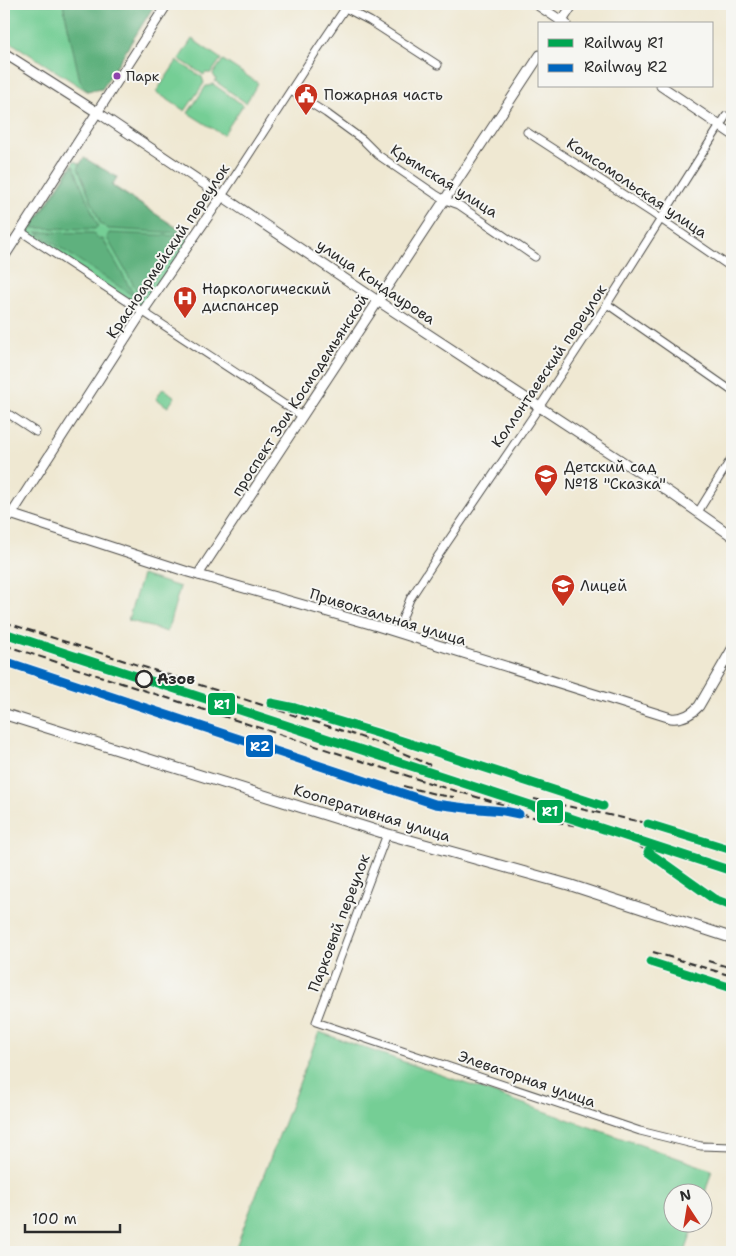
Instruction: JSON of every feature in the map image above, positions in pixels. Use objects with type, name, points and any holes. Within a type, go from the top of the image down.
[{"type":"main road","name":"Кооперативная улица","points":[[4,714],[387,834],[570,885],[732,938]]},
{"type":"street","points":[[4,257],[167,4]]},
{"type":"street","points":[[346,4],[348,10],[370,21],[438,65]]},
{"type":"street","name":"Красноармейский переулок","points":[[7,513],[222,196],[346,4]]},
{"type":"street","points":[[536,4],[562,22]]},
{"type":"street","points":[[564,22],[573,4]]},
{"type":"street","name":"улица Кондаурова","points":[[4,53],[97,112],[378,301],[666,490],[732,536]]},
{"type":"street","name":"проспект Зои Космодемьянской","points":[[200,575],[201,570],[538,58]]},
{"type":"street","points":[[665,88],[732,134]]},
{"type":"street","name":"Крымская улица","points":[[291,91],[326,113],[363,140],[378,155],[435,194],[444,200],[459,205],[535,257]]},
{"type":"street","name":"Коллонтаевский переулок","points":[[397,632],[410,599],[607,304],[726,116]]},
{"type":"street","name":"Комсомольская улица","points":[[527,132],[732,268]]},
{"type":"street","points":[[20,231],[302,416]]},
{"type":"street","points":[[607,304],[732,391]]},
{"type":"street","points":[[4,411],[36,432]]},
{"type":"street","points":[[698,512],[732,457]]},
{"type":"street","name":"Привокзальная улица","points":[[7,513],[200,575],[397,632],[671,718],[685,717],[699,706],[732,649]]},
{"type":"street","name":"Парковый переулок","points":[[316,1022],[387,834]]},
{"type":"street","name":"Элеваторная улица","points":[[316,1022],[640,1132],[701,1146],[732,1147]]},
{"type":"green space","points":[[4,4],[155,4],[102,89],[87,91],[4,38]]},
{"type":"green space","points":[[63,4],[155,4],[102,89],[87,91],[80,81]]},
{"type":"green space","points":[[192,39],[221,59],[211,73],[205,73],[204,75],[179,59]]},
{"type":"green space","points":[[223,60],[258,83],[246,103],[215,81],[216,79],[213,74]]},
{"type":"green space","points":[[177,61],[202,77],[204,83],[185,111],[156,92]]},
{"type":"green space","points":[[213,84],[243,105],[223,135],[188,113],[206,86]]},
{"type":"green space","points":[[84,158],[117,177],[112,185],[192,238],[142,311],[26,235],[74,161],[80,164]]},
{"type":"green space","points":[[84,158],[117,177],[112,186],[182,231],[181,233],[108,229],[101,225],[78,168]]},
{"type":"green space","points":[[73,165],[98,226],[95,229],[32,228]]},
{"type":"green space","points":[[36,232],[94,233],[97,238],[103,239],[135,297]]},
{"type":"green space","points":[[109,233],[182,236],[141,298],[107,238]]},
{"type":"green space","points":[[163,388],[175,397],[168,407],[156,399]]},
{"type":"green space","points":[[142,575],[180,587],[167,632],[128,620]]},
{"type":"green space","points":[[319,1032],[712,1170],[708,1184],[664,1184],[664,1234],[691,1234],[685,1252],[234,1252]]},
{"type":"railway","points":[[4,622],[343,731],[387,746],[430,765]]},
{"type":"railway","points":[[4,633],[732,871]]},
{"type":"railway","points":[[4,645],[442,787],[508,806]]},
{"type":"railway","points":[[4,661],[440,805],[504,811],[577,826]]},
{"type":"railway","points":[[312,713],[603,806]]},
{"type":"railway","points":[[403,786],[454,797]]},
{"type":"railway","points":[[534,799],[642,822],[732,850]]},
{"type":"railway","points":[[638,845],[714,899],[732,906]]},
{"type":"railway","points":[[653,952],[732,976]]},
{"type":"railway","points":[[708,961],[732,968]]},
{"type":"railway","points":[[650,962],[732,988]]},
{"type":"rail line","name":"R1","points":[[4,633],[732,871]]},
{"type":"rail line","name":"R2","points":[[4,661],[435,804],[519,814]]},
{"type":"rail line","name":"R1","points":[[271,703],[295,708],[390,737],[603,806]]},
{"type":"rail line","name":"R1","points":[[648,824],[732,850]]},
{"type":"rail line","name":"R1","points":[[648,852],[714,899],[732,906]]},
{"type":"rail line","name":"R1","points":[[650,962],[732,988]]},
{"type":"place","name":"Парк","points":[[117,76]]},
{"type":"place","name":"Пожарная часть","points":[[306,116]]},
{"type":"place","name":"Наркологический диспансер","points":[[185,319]]},
{"type":"place","name":"Детский сад №18 \"Сказка\"","points":[[546,497]]},
{"type":"place","name":"Лицей","points":[[563,607]]},
{"type":"place","name":"Азов","points":[[144,679]]}]
